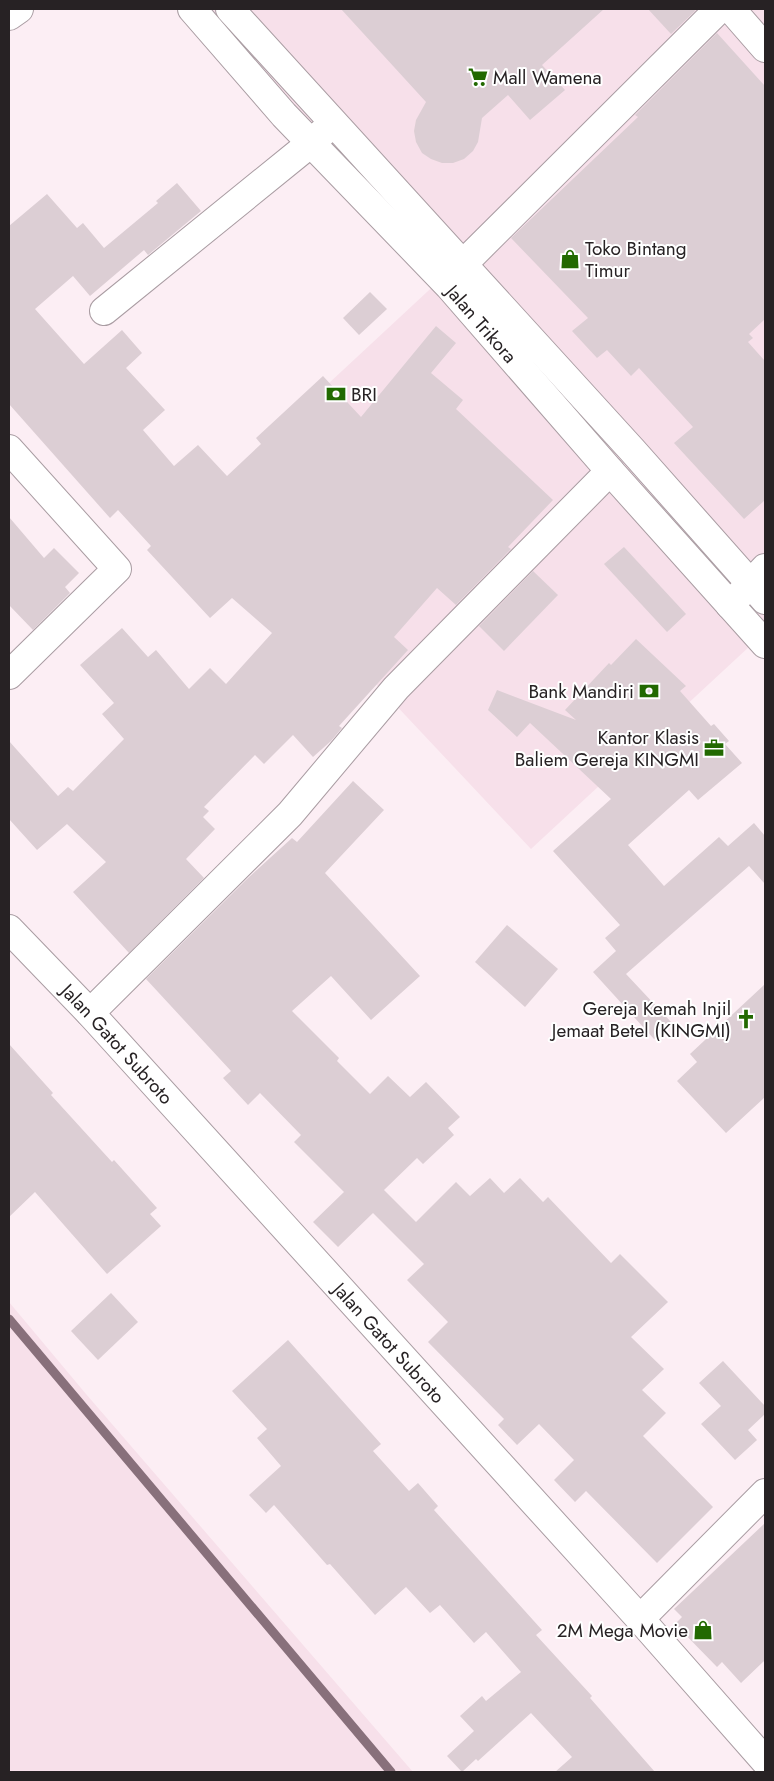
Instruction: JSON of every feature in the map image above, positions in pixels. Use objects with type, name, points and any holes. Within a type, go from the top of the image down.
[{"type":"main road","points":[[9,16],[19,9]]},
{"type":"main road","name":"Jalan Trikora","points":[[192,9],[284,115],[450,286],[610,471],[765,644]]},
{"type":"main road","name":"Jalan Trikora","points":[[230,9],[634,451],[760,583]]},
{"type":"main road","points":[[463,264],[720,9]]},
{"type":"main road","points":[[731,9],[765,48]]},
{"type":"main road","points":[[104,311],[333,123]]},
{"type":"main road","points":[[9,449],[117,569],[9,676]]},
{"type":"main road","points":[[90,1013],[290,814],[396,688],[610,471]]},
{"type":"main road","points":[[730,605],[760,583]]},
{"type":"main road","name":"Jalan Gatot Subroto","points":[[9,929],[90,1013],[640,1618],[765,1761]]},
{"type":"main road","points":[[640,1618],[765,1493]]},
{"type":"shaded area","points":[[198,9],[765,9],[765,632],[531,849],[203,500],[442,278]]},
{"type":"shaded area","points":[[9,1302],[86,1394],[413,1772],[9,1772]]},
{"type":"building","name":"Mall Wamena","points":[[341,9],[604,9],[542,65],[565,90],[530,120],[508,95],[482,118],[478,142],[473,151],[464,159],[453,163],[442,163],[422,153],[416,142],[414,131],[416,120],[426,102]]},
{"type":"building","points":[[648,9],[694,9],[695,11],[671,34]]},
{"type":"building","points":[[717,33],[765,86],[765,319],[749,334],[753,338],[748,342],[765,361],[765,500],[744,519],[674,443],[693,427],[639,368],[631,376],[607,350],[597,358],[572,331],[588,318],[511,238],[638,117],[635,115]]},
{"type":"building","points":[[177,183],[201,211],[148,255],[144,250],[90,296],[73,276],[35,309],[84,364],[122,330],[142,353],[126,368],[165,410],[143,430],[174,466],[198,445],[227,476],[261,444],[256,438],[323,376],[361,417],[436,326],[456,343],[431,373],[463,400],[456,409],[553,500],[508,547],[511,549],[456,605],[437,588],[394,637],[408,650],[339,726],[342,728],[331,741],[313,757],[293,735],[264,764],[255,755],[204,807],[209,811],[203,817],[215,829],[186,859],[204,878],[129,953],[73,892],[106,862],[67,824],[37,850],[9,819],[9,741],[58,796],[68,787],[73,791],[124,739],[102,714],[114,703],[80,665],[122,628],[148,657],[156,650],[189,689],[210,668],[226,684],[272,633],[232,598],[210,618],[147,550],[151,546],[118,510],[110,518],[9,404],[9,226],[47,194],[77,228],[83,223],[104,248],[158,203],[156,201]]},
{"type":"building","points":[[370,292],[387,309],[359,335],[343,318]]},
{"type":"building","points":[[9,517],[44,558],[54,548],[79,573],[65,587],[70,593],[33,630],[9,605]]},
{"type":"building","points":[[624,547],[686,614],[667,632],[604,564]]},
{"type":"building","points":[[533,571],[558,595],[504,651],[479,626]]},
{"type":"building","points":[[636,639],[686,686],[680,691],[711,726],[714,724],[729,741],[725,744],[742,763],[698,800],[689,790],[628,845],[664,886],[719,837],[728,846],[754,823],[765,836],[765,884],[749,866],[626,974],[672,1023],[654,1039],[593,972],[616,951],[605,938],[620,925],[553,851],[611,799],[530,723],[517,737],[488,710],[497,690],[576,720],[565,710],[609,663],[611,665]]},
{"type":"building","points":[[353,781],[384,810],[325,873],[420,976],[371,1020],[331,976],[292,1011],[339,1058],[337,1061],[370,1094],[388,1076],[410,1097],[426,1082],[460,1117],[448,1128],[454,1135],[423,1164],[417,1158],[384,1190],[416,1222],[456,1182],[470,1196],[490,1178],[504,1193],[520,1178],[543,1202],[548,1197],[611,1263],[620,1254],[668,1302],[631,1337],[664,1369],[642,1390],[666,1413],[643,1436],[713,1507],[657,1563],[586,1491],[575,1502],[554,1480],[574,1460],[539,1424],[517,1445],[498,1425],[504,1419],[428,1342],[448,1322],[407,1280],[424,1264],[373,1213],[338,1247],[313,1222],[344,1192],[294,1142],[301,1135],[260,1093],[248,1105],[223,1078],[231,1071],[146,979],[248,878],[292,838],[297,842]]},
{"type":"building","points":[[507,925],[558,969],[525,1007],[475,962]]},
{"type":"building","name":"Gereja Kemah Injil Jemaat Betel (KINGMI)","points":[[765,984],[765,1097],[726,1133],[677,1081],[697,1062],[690,1054]]},
{"type":"building","points":[[9,1044],[53,1093],[51,1095],[157,1208],[150,1214],[161,1226],[107,1274],[35,1192],[9,1217]]},
{"type":"building","points":[[111,1293],[138,1322],[98,1360],[71,1331]]},
{"type":"building","points":[[288,1340],[381,1444],[373,1451],[409,1491],[418,1483],[438,1506],[434,1510],[542,1630],[536,1635],[592,1696],[590,1698],[655,1772],[555,1772],[572,1757],[531,1713],[478,1761],[476,1759],[462,1772],[447,1756],[474,1731],[460,1716],[482,1696],[486,1701],[521,1672],[486,1632],[474,1643],[440,1605],[430,1613],[406,1587],[375,1615],[330,1564],[327,1565],[274,1505],[266,1513],[249,1495],[281,1466],[257,1438],[267,1429],[232,1391]]},
{"type":"building","points":[[723,1361],[765,1406],[765,1414],[748,1430],[757,1440],[735,1460],[701,1424],[721,1406],[699,1383]]},
{"type":"building","points":[[765,1523],[765,1660],[741,1683],[722,1662],[717,1667],[675,1624],[682,1617],[674,1609]]},
{"type":"waterway","points":[[9,1319],[391,1772]]},
{"type":"place","name":"Mall Wamena","points":[[478,77]]},
{"type":"place","name":"Toko Bintang Timur","points":[[570,259]]},
{"type":"place","name":"BRI","points":[[336,394]]},
{"type":"place","name":"Bank Mandiri","points":[[649,691]]},
{"type":"place","name":"Kantor Klasis Baliem Gereja KINGMI","points":[[714,748]]},
{"type":"place","name":"Gereja Kemah Injil Jemaat Betel (KINGMI)","points":[[746,1019]]},
{"type":"place","name":"2M Mega Movie","points":[[703,1630]]}]
